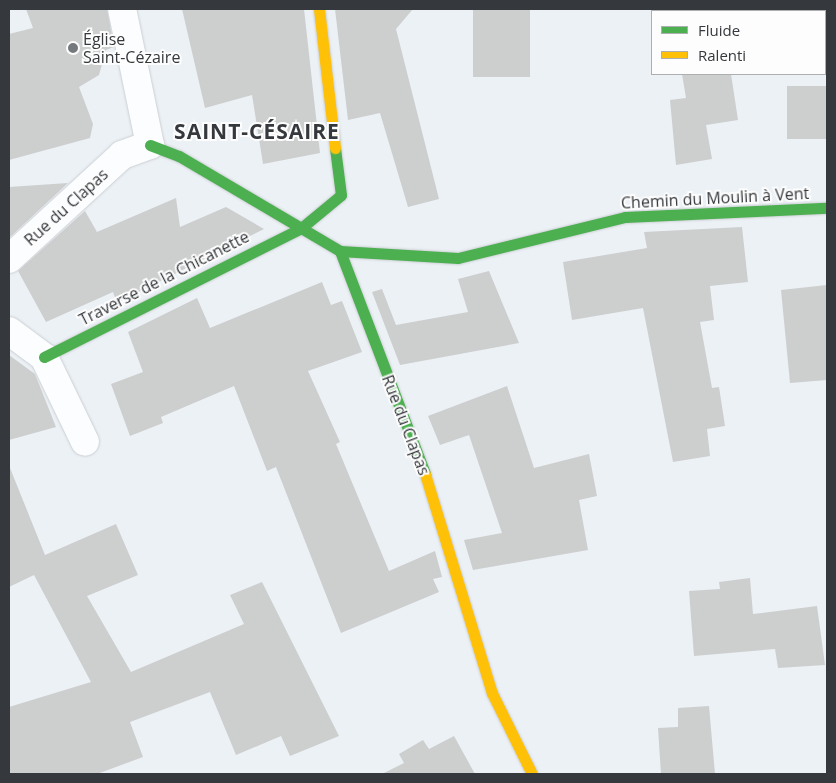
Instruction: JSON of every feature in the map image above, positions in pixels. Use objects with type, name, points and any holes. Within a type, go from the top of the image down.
[{"type":"street","points":[[122,9],[133,52],[150,145],[179,156],[340,251]]},
{"type":"street","name":"Traverse de la Chicanette","points":[[44,357],[300,229],[341,195],[319,9]]},
{"type":"street","name":"Rue du Clapas","points":[[9,259],[122,155],[150,145]]},
{"type":"street","name":"Chemin du Moulin à Vent","points":[[340,251],[458,258],[625,217],[827,208]]},
{"type":"street","name":"Rue du Clapas","points":[[340,251],[442,520],[492,693],[532,774]]},
{"type":"street","points":[[9,331],[44,357],[84,442]]},
{"type":"building","points":[[26,9],[107,9],[114,47],[106,50],[99,75],[79,87],[93,124],[90,138],[9,160],[9,34],[33,28]]},
{"type":"building","points":[[182,9],[304,9],[320,153],[263,164],[252,95],[205,108]]},
{"type":"building","points":[[335,9],[413,9],[396,29],[439,199],[408,207],[380,113],[348,120]]},
{"type":"building","points":[[473,9],[530,9],[530,77],[473,77]]},
{"type":"building","points":[[682,75],[731,75],[738,120],[706,125],[712,159],[676,165],[670,100],[686,98]]},
{"type":"building","points":[[787,86],[827,86],[827,139],[787,139]]},
{"type":"building","points":[[68,183],[9,238],[9,187]]},
{"type":"building","points":[[176,198],[180,227],[226,207],[264,229],[117,303],[113,292],[46,322],[18,271],[85,211],[97,232]]},
{"type":"building","points":[[742,227],[748,282],[710,286],[714,320],[700,322],[712,388],[719,387],[725,426],[707,429],[710,456],[673,462],[643,308],[572,320],[563,262],[647,248],[644,232]]},
{"type":"building","points":[[489,271],[519,343],[400,365],[372,292],[382,289],[396,325],[468,312],[458,279]]},
{"type":"building","points":[[322,282],[331,305],[342,301],[362,352],[308,371],[340,442],[336,444],[389,571],[435,551],[442,577],[433,579],[439,592],[341,633],[276,467],[267,471],[234,386],[161,417],[163,423],[130,436],[111,384],[143,372],[128,332],[197,298],[210,328]]},
{"type":"building","points":[[827,285],[827,380],[790,383],[781,290]]},
{"type":"building","points":[[9,355],[35,374],[56,427],[9,440]]},
{"type":"building","points":[[507,386],[534,468],[589,454],[597,496],[579,500],[588,550],[473,570],[464,540],[502,533],[469,435],[440,445],[428,416]]},
{"type":"building","points":[[10,468],[45,555],[116,524],[138,575],[87,596],[131,672],[244,624],[230,595],[262,582],[339,736],[290,756],[281,736],[236,755],[210,692],[130,722],[143,757],[97,774],[9,774],[9,707],[91,682],[34,575],[9,587]]},
{"type":"building","points":[[750,578],[753,614],[817,606],[825,665],[778,668],[775,649],[694,656],[689,591],[720,589],[719,582]]},
{"type":"building","points":[[709,706],[715,774],[661,774],[658,728],[678,727],[678,708]]},
{"type":"building","points":[[454,736],[475,774],[382,774],[404,763],[399,754],[423,740],[429,749]]},
{"type":"traffic: fast","points":[[150,145],[179,156],[340,251],[425,474]]},
{"type":"traffic: fast","points":[[44,357],[300,229],[341,195],[335,148]]},
{"type":"traffic: fast","points":[[340,251],[458,258],[625,217],[827,208]]},
{"type":"traffic: slow","points":[[319,9],[335,148]]},
{"type":"traffic: slow","points":[[425,474],[492,693],[532,774]]},
{"type":"place","name":"Église Saint-Cézaire","points":[[73,48]]},
{"type":"district","name":"SAINT-CÉSAIRE","points":[[257,131]]}]
